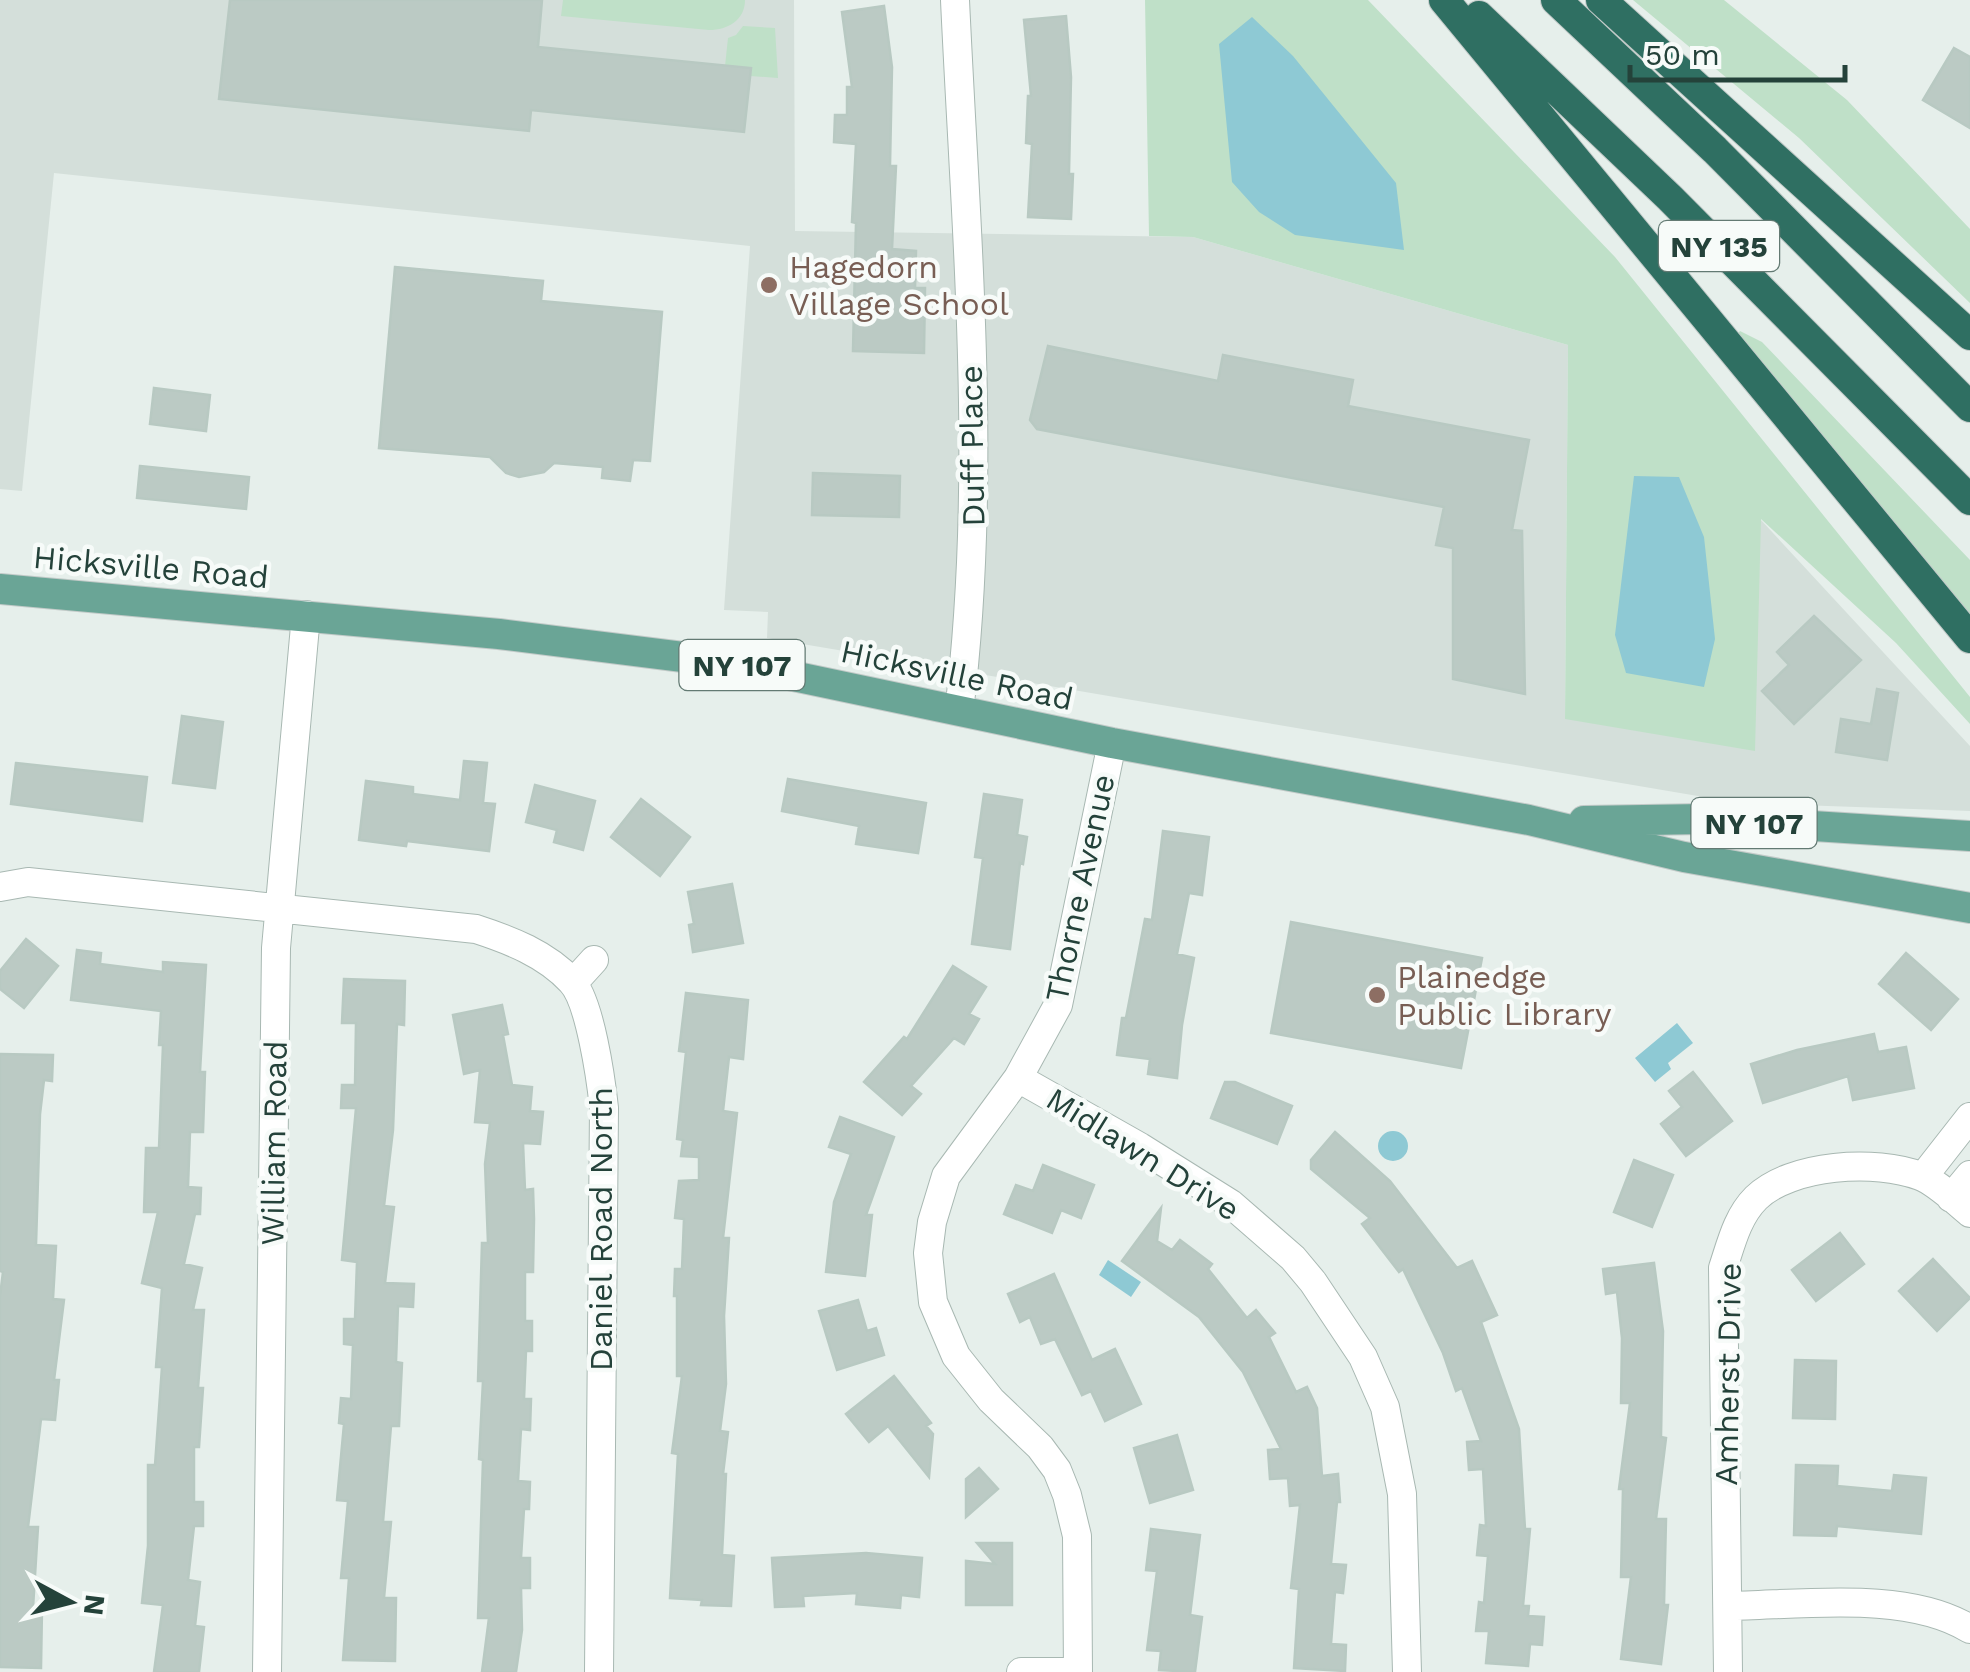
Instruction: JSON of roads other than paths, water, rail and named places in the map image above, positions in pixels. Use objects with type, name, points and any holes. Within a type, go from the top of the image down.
[{"type":"highway","points":[[1444,0],[1970,638]]},
{"type":"highway","name":"NY 135","points":[[1462,0],[1698,225],[1970,500]]},
{"type":"highway","name":"NY 135","points":[[1556,0],[1715,150],[1970,407]]},
{"type":"highway","points":[[1601,0],[1970,334]]},
{"type":"main road","name":"Hicksville Road","points":[[0,589],[499,634],[731,663],[1112,743],[1538,822],[1684,857],[1970,908]]},
{"type":"main road","name":"Hicksville Road","points":[[1538,822],[1703,819],[1970,836]]},
{"type":"street","name":"Duff Place","points":[[956,0],[976,473],[968,638],[970,714]]},
{"type":"street","name":"William Road","points":[[267,1672],[278,908],[306,616]]},
{"type":"street","name":"Thorne Avenue","points":[[1078,1672],[1077,1536],[1067,1495],[1057,1470],[1040,1446],[991,1400],[956,1356],[934,1302],[928,1253],[932,1222],[946,1176],[1018,1078],[1058,1005],[1112,743]]},
{"type":"street","points":[[0,887],[28,882],[476,929],[520,944],[574,982],[594,960]]},
{"type":"street","name":"Daniel Road North","points":[[574,982],[598,1054],[604,1108],[599,1672]]},
{"type":"street","name":"Midlawn Drive","points":[[1018,1078],[1231,1204],[1313,1282],[1363,1357],[1384,1407],[1402,1494],[1407,1672]]},
{"type":"street","points":[[1970,1117],[1923,1177],[1960,1206],[1970,1175]]},
{"type":"street","name":"Amherst Drive","points":[[1728,1672],[1723,1268],[1737,1225],[1756,1198],[1782,1180],[1799,1175],[1883,1166],[1923,1177]]},
{"type":"street","points":[[1728,1606],[1892,1604],[1938,1614],[1970,1629]]},
{"type":"street","points":[[1021,1672],[1078,1672]]},
{"type":"water","points":[[1252,17],[1293,56],[1396,183],[1404,250],[1295,235],[1259,212],[1232,182],[1219,44]]},
{"type":"water","points":[[1634,476],[1679,477],[1704,537],[1715,639],[1704,687],[1626,673],[1615,635]]},
{"type":"water","points":[[1677,1023],[1693,1043],[1668,1063],[1671,1069],[1655,1082],[1635,1058]]},
{"type":"water","points":[[1393,1131],[1404,1135],[1408,1146],[1404,1157],[1393,1161],[1382,1157],[1378,1146],[1382,1135]]},
{"type":"water","points":[[1108,1260],[1141,1282],[1131,1297],[1099,1275]]},
{"type":"place","name":"Hagedorn Village School","points":[[769,285]]},
{"type":"place","name":"Plainedge Public Library","points":[[1377,995]]}]
